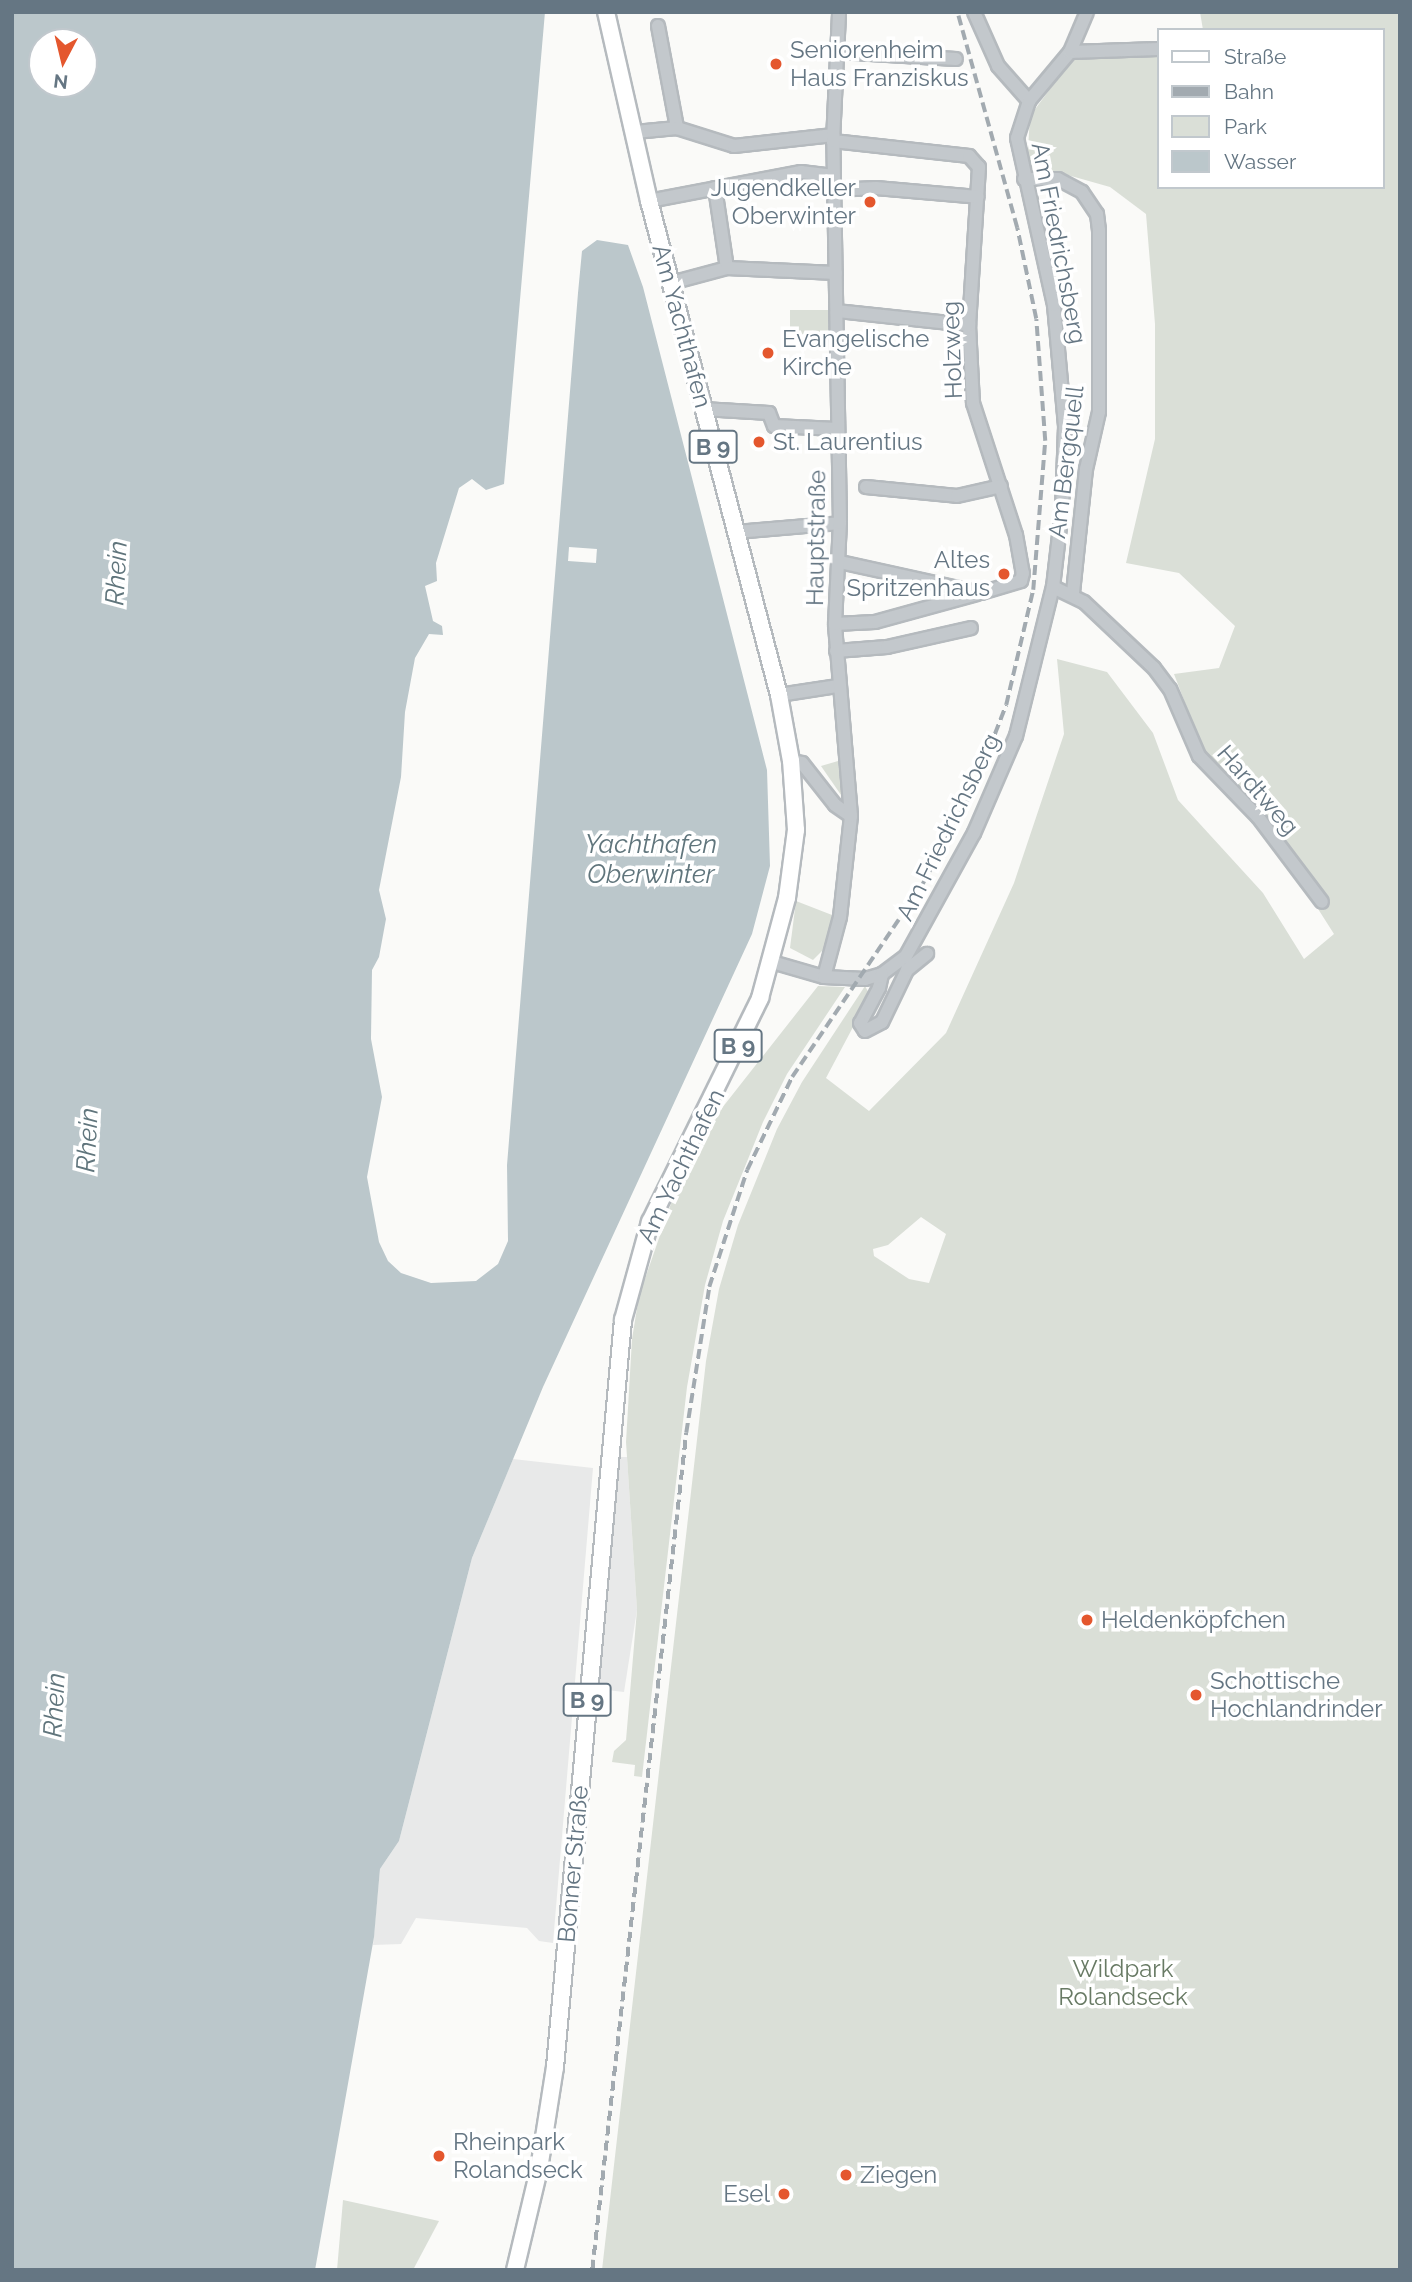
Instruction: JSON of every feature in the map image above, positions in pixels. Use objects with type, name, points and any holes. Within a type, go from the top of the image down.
[{"type":"main road","name":"Am Yachthafen","points":[[606,12],[649,201],[779,695],[791,761],[796,830],[787,898],[772,962],[734,1056],[643,1240],[623,1320],[608,1454]]},
{"type":"main road","name":"Bonner Straße","points":[[515,2270],[539,2169],[555,2067],[608,1454]]},
{"type":"street","name":"Hauptstraße","points":[[824,977],[840,917],[851,816],[838,686],[835,624],[840,523],[833,138],[839,12]]},
{"type":"street","points":[[974,12],[998,66],[1029,101]]},
{"type":"street","name":"Am Friedrichsberg","points":[[882,974],[916,942],[1000,777],[1031,686],[1053,587],[1064,465],[1062,384],[1054,305],[1017,138],[1029,101],[1070,52],[1087,12]]},
{"type":"street","points":[[658,26],[677,128]]},
{"type":"street","points":[[1070,52],[1156,49]]},
{"type":"street","points":[[836,52],[956,59]]},
{"type":"street","points":[[635,132],[677,128],[734,146],[833,138]]},
{"type":"street","name":"Holzweg","points":[[833,138],[969,156],[979,167],[969,326],[973,403],[1022,560],[1021,581],[981,593]]},
{"type":"street","points":[[649,201],[801,172],[834,176]]},
{"type":"street","name":"Am Bergquell","points":[[1024,179],[1058,179],[1083,192],[1097,214],[1099,230],[1099,412],[1086,469],[1073,593]]},
{"type":"street","points":[[715,188],[727,268]]},
{"type":"street","points":[[834,190],[876,188],[978,197]]},
{"type":"street","points":[[671,283],[727,268],[836,273]]},
{"type":"street","points":[[837,311],[969,326]]},
{"type":"street","points":[[703,409],[769,413],[774,426],[838,434]]},
{"type":"street","points":[[866,487],[957,496],[1001,486]]},
{"type":"street","points":[[736,532],[840,523]]},
{"type":"street","points":[[840,562],[981,593]]},
{"type":"street","name":"Hardtweg","points":[[1053,587],[1073,593],[1154,667],[1170,690],[1199,756],[1258,817],[1322,902]]},
{"type":"street","points":[[835,624],[875,622],[981,593]]},
{"type":"street","points":[[836,651],[887,647],[971,628]]},
{"type":"street","points":[[779,695],[838,686]]},
{"type":"street","points":[[791,761],[802,763],[835,805],[851,816]]},
{"type":"street","points":[[772,962],[824,977],[865,979],[882,974],[879,988],[860,1023],[865,1031],[881,1022],[907,970],[927,954]]},
{"type":"shaded area","points":[[619,1457],[627,1457],[637,1610],[624,1692],[598,1689]]},
{"type":"shaded area","points":[[513,1459],[593,1468],[553,1943],[539,1941],[527,1928],[416,1918],[401,1944],[373,1945],[380,1869],[399,1841],[472,1558]]},
{"type":"green space","name":"Wildpark Rolandseck","points":[[1200,12],[1400,12],[1400,2270],[602,2270],[706,1361],[719,1289],[738,1225],[777,1129],[802,1082],[865,986],[870,995],[826,1078],[869,1111],[946,1033],[1014,883],[1064,734],[1057,659],[1107,672],[1153,733],[1178,800],[1263,893],[1304,959],[1334,934],[1285,857],[1216,784],[1174,674],[1219,668],[1235,626],[1179,573],[1126,563],[1155,439],[1155,324],[1146,214],[1110,187],[1064,174],[1041,174],[1027,166],[1030,116],[1073,58],[1156,53],[1156,189],[1384,189],[1384,28],[1203,28]],"holes":[[[921,1217],[946,1234],[929,1283],[909,1279],[874,1256],[873,1249],[888,1245]]]},
{"type":"green space","points":[[790,310],[830,310],[830,337],[790,333]]},
{"type":"green space","points":[[838,761],[842,794],[841,795],[821,766]]},
{"type":"green space","points":[[796,901],[832,915],[824,949],[813,960],[790,948]]},
{"type":"green space","points":[[818,986],[845,987],[787,1074],[763,1122],[723,1221],[705,1285],[687,1387],[642,1777],[634,1776],[635,1765],[612,1762],[614,1751],[626,1740],[637,1610],[626,1442],[632,1339],[639,1296],[675,1192],[722,1108]]},
{"type":"green space","points":[[343,2200],[439,2221],[413,2270],[337,2270]]},
{"type":"water","points":[[12,12],[545,12],[504,484],[486,490],[472,479],[459,488],[436,563],[437,581],[425,586],[433,621],[442,626],[443,635],[429,634],[415,658],[405,712],[401,777],[379,890],[386,919],[379,957],[372,970],[371,1039],[382,1097],[367,1177],[379,1242],[388,1261],[401,1273],[431,1283],[476,1281],[498,1264],[508,1241],[507,1165],[578,293],[582,251],[597,240],[628,245],[643,287],[767,770],[770,866],[752,934],[543,1387],[472,1558],[399,1841],[380,1869],[374,1937],[315,2270],[12,2270]]},
{"type":"pier","points":[[569,547],[597,549],[596,563],[568,561]]},
{"type":"railway","points":[[592,2270],[686,1433],[709,1287],[747,1170],[792,1077],[922,885],[973,790],[1006,705],[1033,590],[1045,441],[1036,319],[1017,228],[957,12]]},
{"type":"place","name":"Seniorenheim Haus Franziskus","points":[[776,64]]},
{"type":"place","name":"Jugendkeller Oberwinter","points":[[870,202]]},
{"type":"place","name":"Evangelische Kirche","points":[[768,353]]},
{"type":"place","name":"St. Laurentius","points":[[759,442]]},
{"type":"place","name":"Altes Spritzenhaus","points":[[1004,574]]},
{"type":"place","name":"Heldenköpfchen","points":[[1087,1620]]},
{"type":"place","name":"Schottische Hochlandrinder","points":[[1196,1695]]},
{"type":"place","name":"Rheinpark Rolandseck","points":[[439,2156]]},
{"type":"place","name":"Ziegen","points":[[846,2175]]},
{"type":"place","name":"Esel","points":[[784,2194]]},
{"type":"water label","name":"Rhein","points":[[117,573]]},
{"type":"water label","name":"Yachthafen Oberwinter","points":[[651,860]]},
{"type":"water label","name":"Rhein","points":[[88,1140]]},
{"type":"water label","name":"Rhein","points":[[55,1705]]}]
